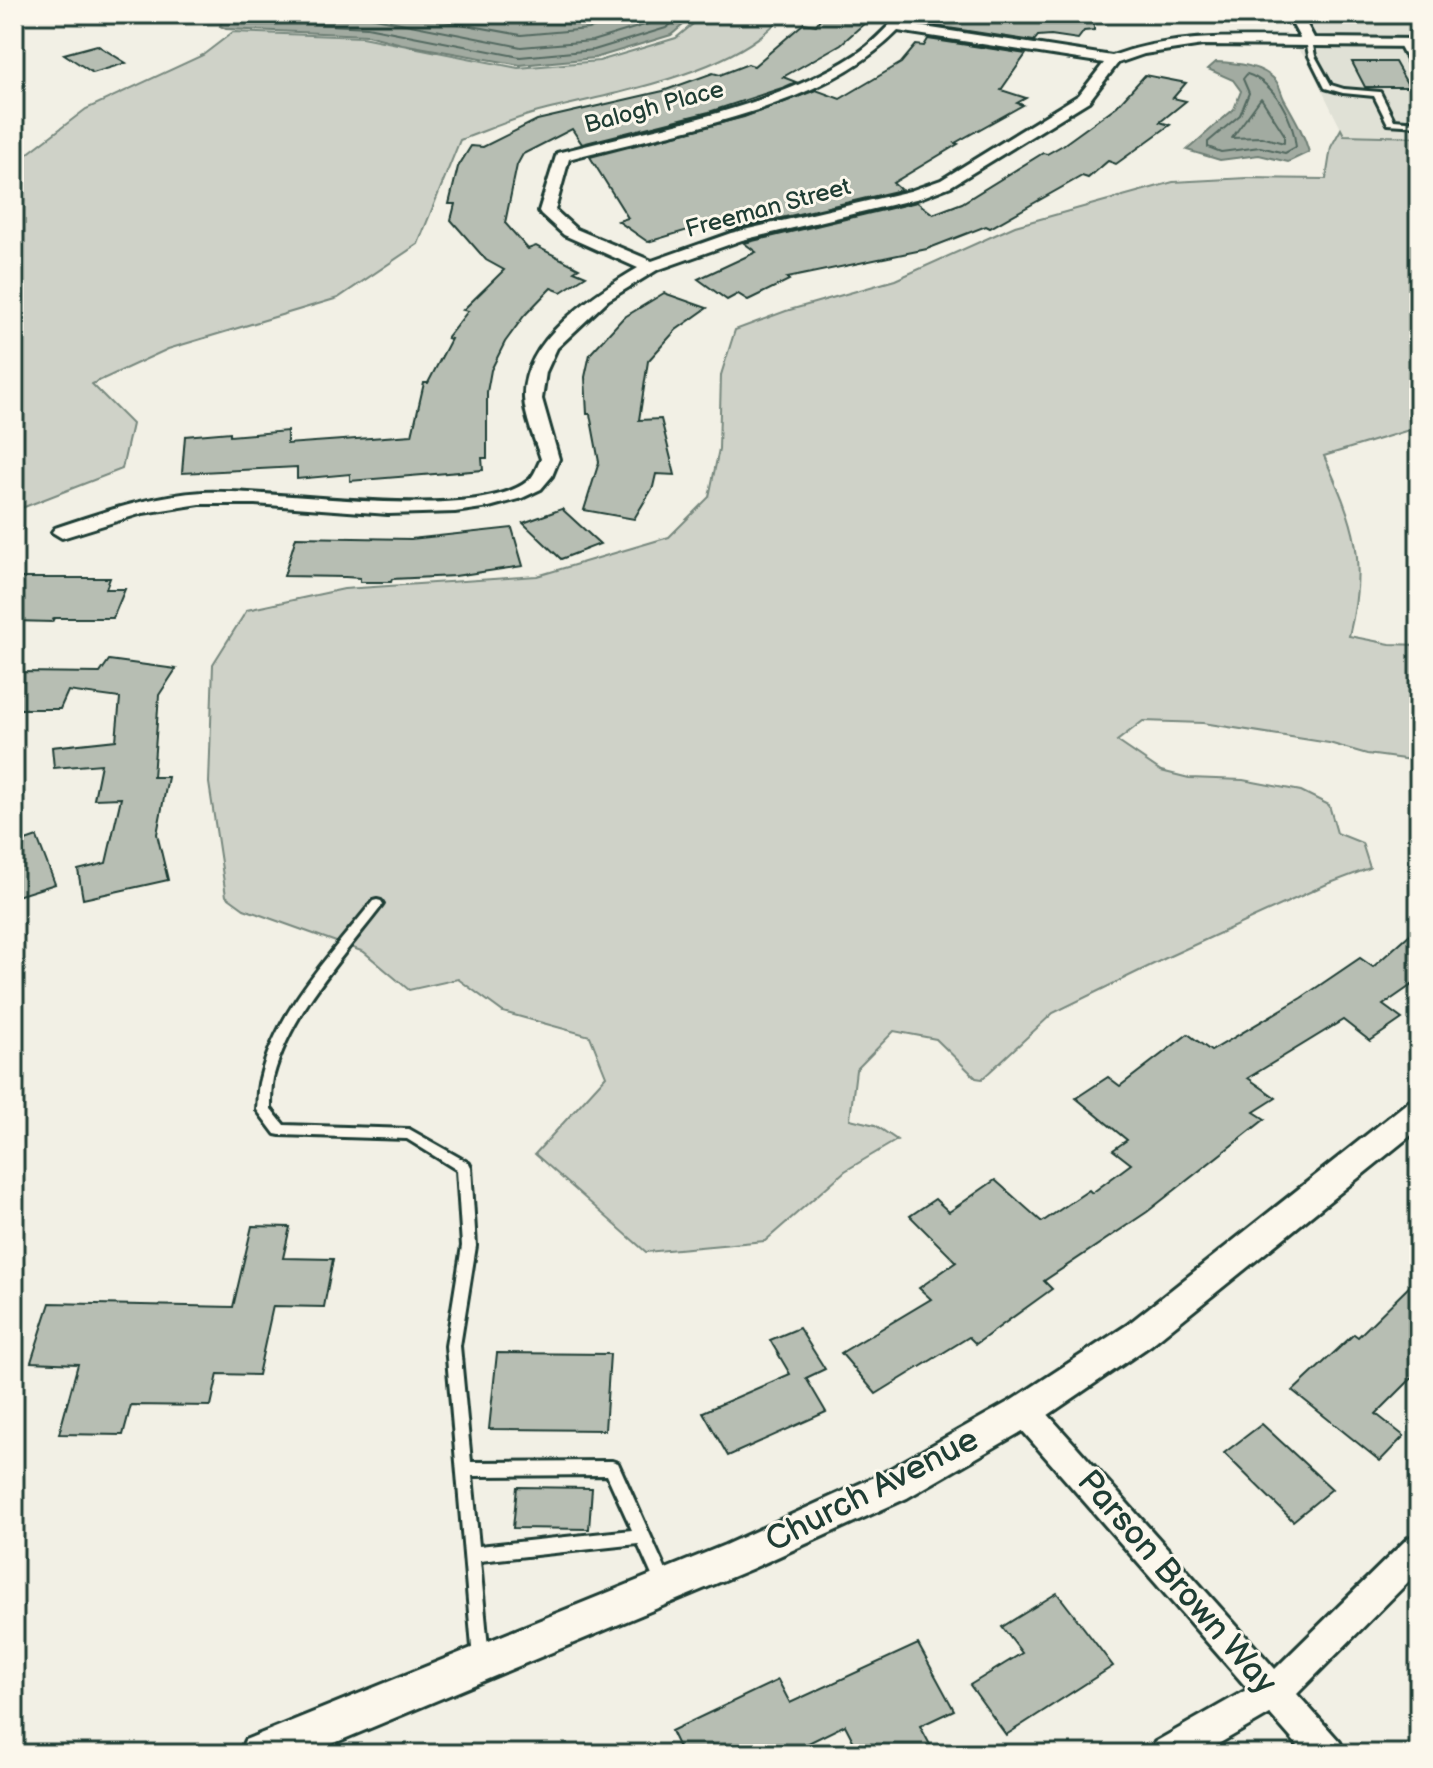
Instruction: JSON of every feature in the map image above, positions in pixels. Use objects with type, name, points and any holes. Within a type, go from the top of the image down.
[{"type":"street","name":"Balogh Place","points":[[651,267],[570,232],[547,211],[562,156],[723,115],[782,95],[855,61],[908,14]]},
{"type":"street","points":[[1294,14],[1309,41]]},
{"type":"street","points":[[896,27],[1113,60],[1141,50],[1178,43],[1419,43]]},
{"type":"street","name":"Freeman Street","points":[[62,532],[141,506],[189,499],[222,497],[438,508],[513,496],[538,482],[550,459],[533,399],[537,372],[549,346],[602,296],[651,267],[737,236],[915,195],[946,183],[1084,98],[1113,60]]},
{"type":"street","name":"Church Avenue","points":[[259,1754],[665,1587],[894,1486],[1025,1411],[1139,1335],[1419,1111]]},
{"type":"street","name":"Parson Brown Way","points":[[1025,1411],[1328,1754]]},
{"type":"street","points":[[1167,1754],[1274,1693],[1419,1549]]},
{"type":"lane","points":[[1309,41],[1312,56],[1328,86],[1343,91],[1377,94],[1391,122],[1419,124]]},
{"type":"lane","points":[[1401,42],[1419,75]]},
{"type":"lane","points":[[377,904],[307,993],[285,1033],[266,1078],[264,1110],[280,1130],[409,1134],[464,1167],[469,1246],[453,1346],[481,1662]]},
{"type":"lane","points":[[464,1469],[612,1468],[665,1587]]},
{"type":"lane","points":[[471,1554],[643,1536]]},
{"type":"shaded area","points":[[705,14],[783,14],[763,35],[704,67],[526,116],[460,140],[418,244],[338,298],[168,349],[92,384],[132,424],[122,469],[14,511],[14,164],[86,109],[203,55],[233,32],[362,37],[518,68],[599,61],[676,38]]},
{"type":"shaded area","points":[[1304,14],[1419,14],[1419,39],[1317,38]]},
{"type":"shaded area","points":[[1293,44],[1419,46],[1419,137],[1344,135],[1306,58]]},
{"type":"shaded area","points":[[1341,129],[1344,135],[1419,137],[1419,427],[1324,456],[1351,523],[1358,564],[1355,609],[1349,636],[1390,644],[1419,645],[1419,761],[1203,723],[1143,721],[1117,741],[1161,771],[1189,778],[1243,780],[1301,791],[1329,805],[1337,833],[1362,843],[1370,868],[1325,885],[1053,1013],[982,1079],[976,1078],[936,1039],[894,1031],[856,1070],[850,1119],[875,1125],[897,1140],[845,1171],[765,1241],[646,1252],[535,1154],[606,1076],[590,1036],[503,1012],[458,979],[409,990],[364,952],[244,909],[226,896],[209,783],[213,664],[247,610],[344,589],[537,576],[669,537],[709,497],[719,449],[721,375],[735,330],[786,311],[895,280],[1015,226],[1173,182],[1247,178],[1326,179],[1331,147]]},
{"type":"water","points":[[225,14],[696,14],[671,35],[595,58],[520,65],[367,35],[226,29],[220,26]]},
{"type":"water","points":[[1216,62],[1256,68],[1276,81],[1309,152],[1288,162],[1259,155],[1220,160],[1187,150],[1234,109],[1241,91],[1233,80],[1208,69]]},
{"type":"building","points":[[823,14],[875,14],[841,44],[783,77],[796,82],[785,87],[709,112],[582,144],[572,129],[523,154],[517,165],[505,223],[528,249],[536,246],[579,268],[574,271],[586,276],[561,292],[551,288],[505,342],[491,370],[487,392],[487,458],[482,458],[483,470],[350,481],[350,474],[297,479],[297,467],[182,473],[185,436],[287,431],[287,444],[412,435],[424,383],[428,383],[451,339],[447,338],[468,311],[463,310],[504,270],[486,260],[451,220],[455,204],[449,204],[458,167],[471,146],[483,147],[537,120],[663,91],[748,64],[754,66],[804,23],[816,25]]},
{"type":"building","points":[[941,14],[1097,14],[1094,30],[1084,31],[1078,39],[1051,35],[1038,36],[1034,41],[935,26]]},
{"type":"building","points":[[928,39],[1026,54],[1001,90],[1026,98],[1017,103],[1023,105],[955,143],[958,144],[893,183],[901,190],[730,230],[718,221],[648,242],[618,221],[628,218],[590,157],[744,117],[816,90],[840,99],[901,63],[916,45],[924,46]]},
{"type":"building","points":[[97,45],[126,63],[93,73],[64,54]]},
{"type":"building","points":[[1352,62],[1395,62],[1409,87],[1365,87]]},
{"type":"building","points":[[1145,75],[1186,83],[1173,98],[1186,101],[1160,122],[1170,125],[1116,164],[1108,161],[1088,178],[1082,176],[990,228],[986,226],[927,249],[787,278],[789,280],[748,300],[738,294],[727,300],[698,279],[756,252],[744,243],[917,202],[933,214],[962,203],[1043,153],[1047,154],[1063,145],[1117,106]]},
{"type":"building","points":[[664,293],[707,308],[676,330],[648,361],[639,420],[661,419],[675,475],[656,474],[653,487],[634,519],[584,510],[599,462],[590,414],[587,414],[585,377],[590,354],[623,318]]},
{"type":"building","points":[[562,509],[600,544],[561,559],[523,523]]},
{"type":"building","points":[[512,528],[523,566],[455,576],[392,579],[391,582],[360,582],[360,578],[345,577],[284,576],[296,537],[411,539]]},
{"type":"building","points":[[14,578],[110,578],[106,589],[125,589],[113,618],[14,621]]},
{"type":"building","points":[[109,660],[176,669],[159,695],[153,777],[168,777],[157,834],[168,880],[83,899],[78,870],[106,863],[121,798],[94,799],[101,764],[54,768],[52,747],[116,740],[120,698],[68,691],[60,709],[14,709],[14,686],[20,672],[100,673]]},
{"type":"building","points":[[37,837],[55,884],[14,897],[14,845]]},
{"type":"building","points":[[1419,926],[1419,980],[1383,1005],[1402,1019],[1370,1041],[1343,1020],[1248,1078],[1276,1098],[1254,1112],[1265,1119],[1147,1212],[1044,1281],[1052,1289],[976,1344],[969,1337],[876,1394],[841,1353],[931,1299],[919,1288],[956,1262],[910,1216],[935,1199],[949,1212],[995,1180],[1042,1222],[1089,1190],[1092,1193],[1131,1164],[1113,1150],[1127,1140],[1076,1098],[1108,1077],[1120,1086],[1188,1034],[1211,1051],[1301,998],[1360,958],[1373,967]]},
{"type":"building","points":[[252,1226],[290,1227],[283,1258],[333,1259],[324,1307],[273,1306],[258,1375],[218,1374],[211,1406],[131,1405],[123,1435],[59,1434],[78,1364],[31,1362],[50,1303],[233,1307]]},
{"type":"building","points":[[1419,1277],[1419,1371],[1376,1414],[1404,1436],[1380,1461],[1293,1391],[1354,1334],[1358,1337]]},
{"type":"building","points":[[799,1328],[825,1369],[806,1378],[826,1412],[728,1456],[703,1412],[790,1374],[770,1340]]},
{"type":"building","points":[[497,1353],[610,1354],[605,1430],[489,1429]]},
{"type":"building","points":[[1262,1424],[1332,1489],[1293,1521],[1224,1453]]},
{"type":"building","points":[[517,1487],[592,1488],[589,1529],[513,1528]]},
{"type":"building","points":[[1057,1593],[1113,1666],[1006,1735],[970,1685],[1022,1653],[1002,1627]]},
{"type":"building","points":[[918,1644],[954,1710],[920,1726],[935,1754],[860,1754],[845,1725],[786,1754],[682,1754],[671,1731],[778,1680],[790,1703]]}]
